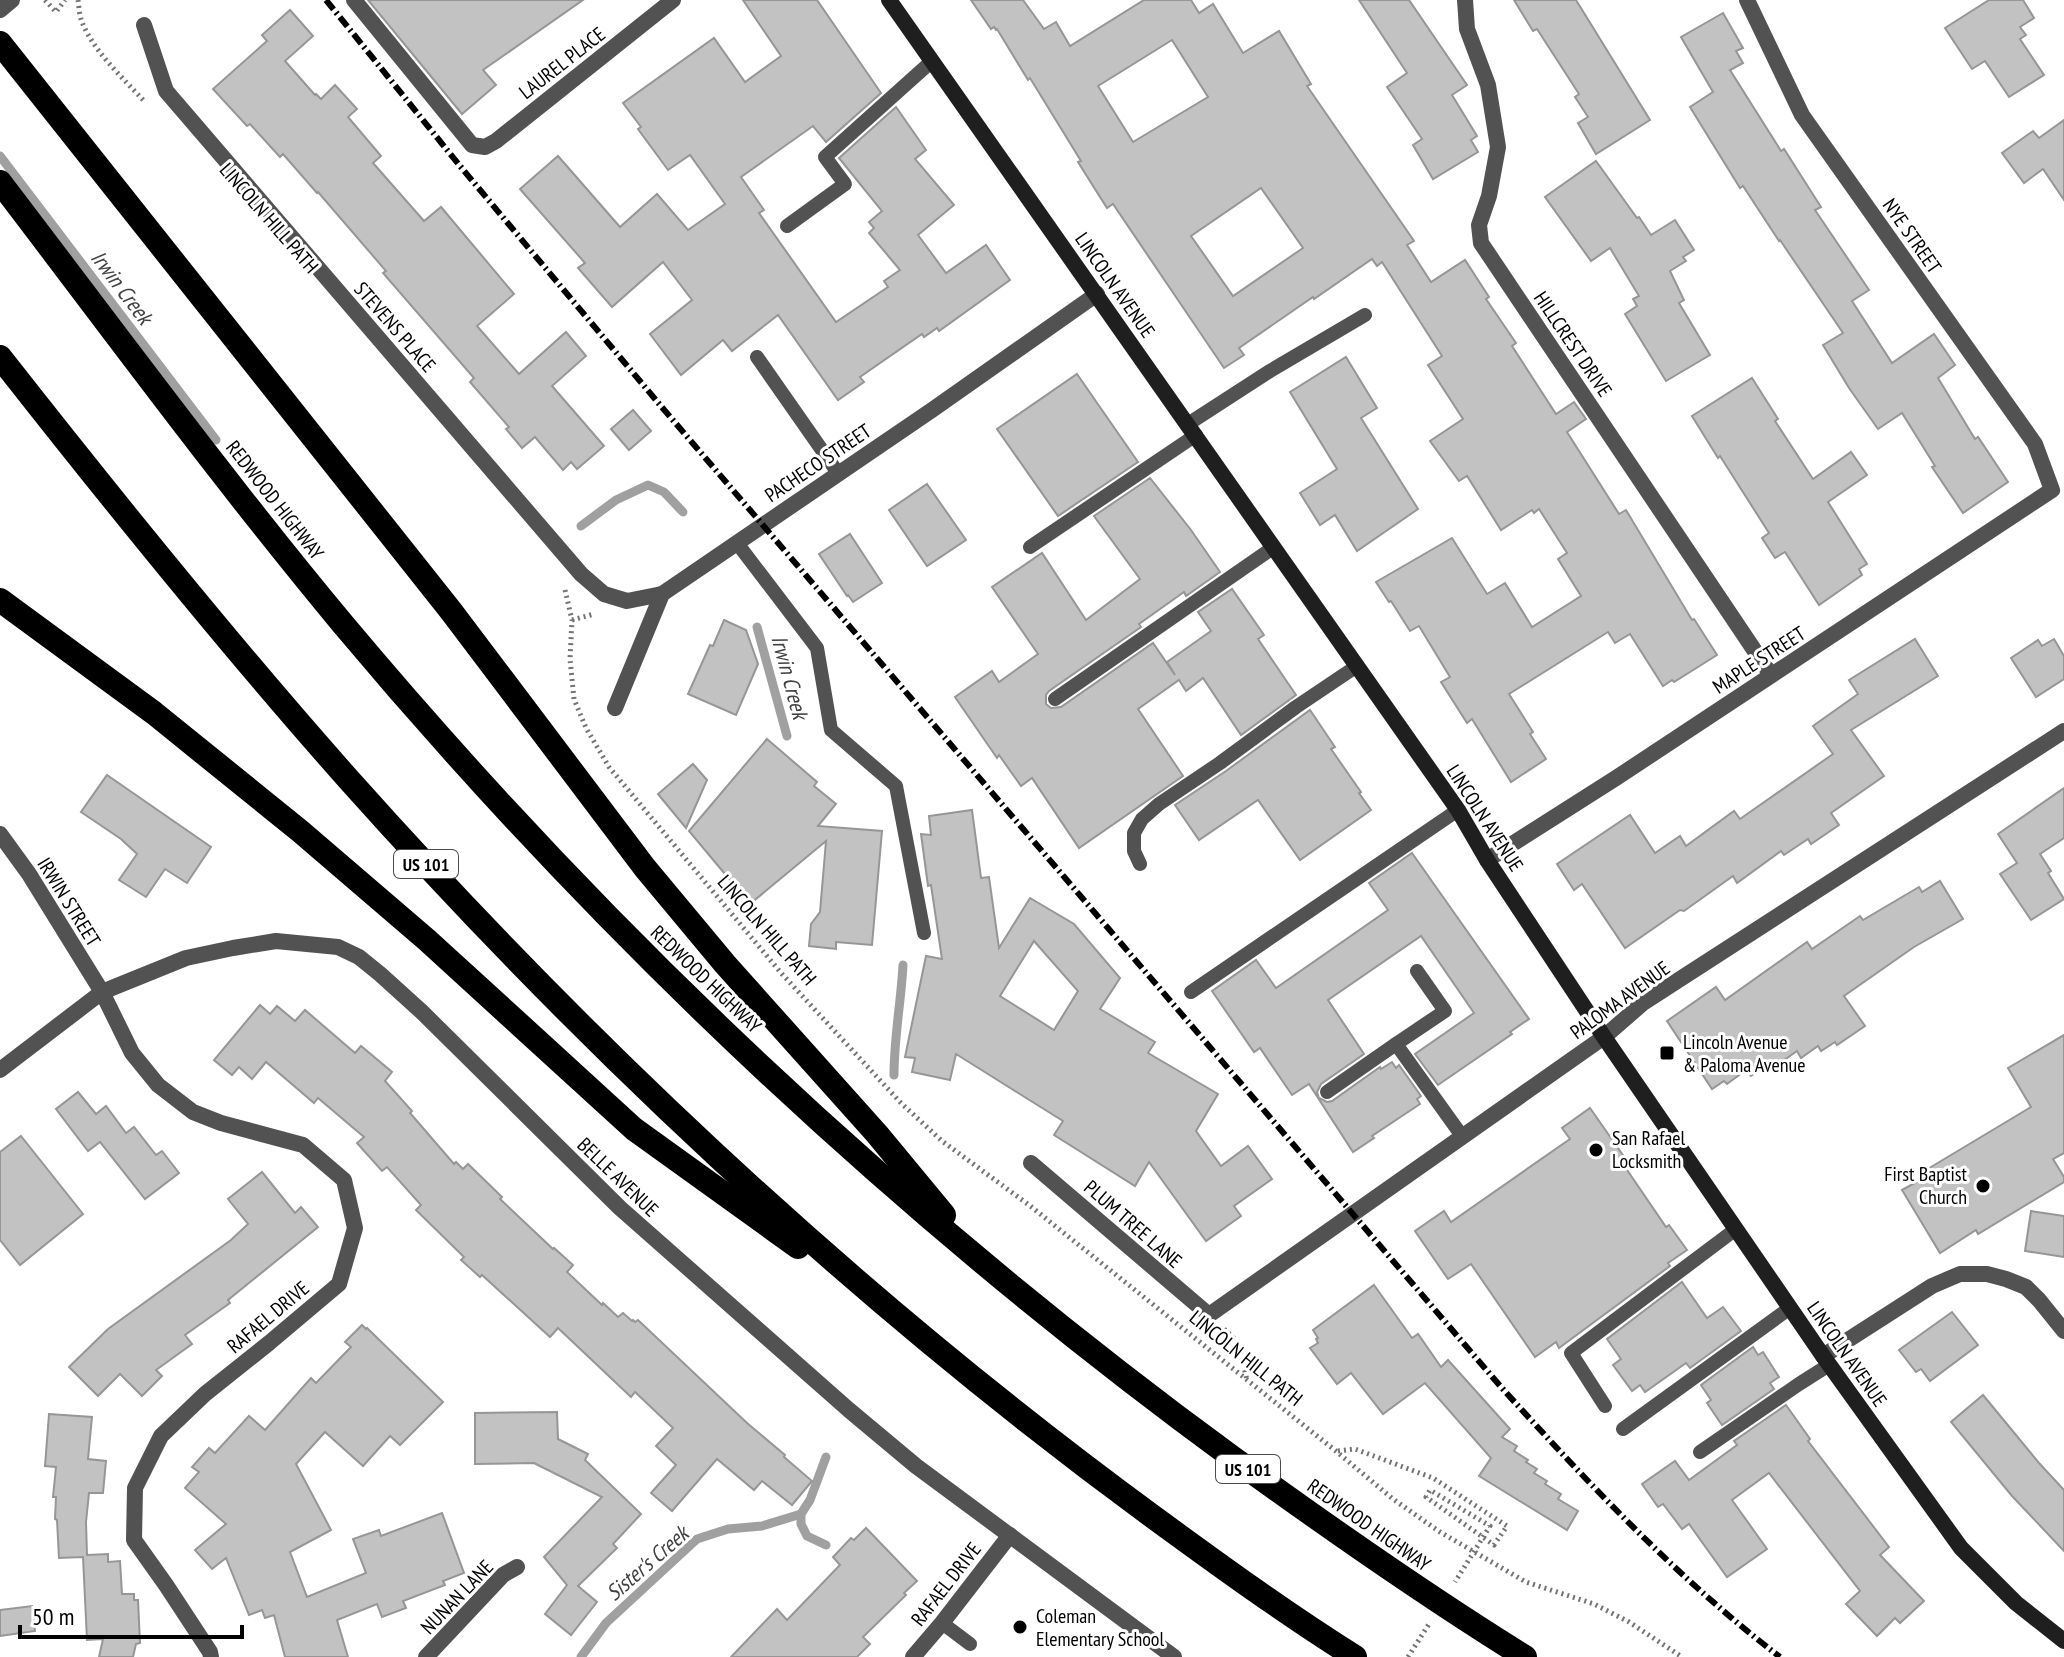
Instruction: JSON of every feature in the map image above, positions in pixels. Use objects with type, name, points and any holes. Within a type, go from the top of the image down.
[{"type":"highway","points":[[0,43],[451,611],[645,868],[725,964],[858,1111],[983,1264]]},
{"type":"highway","name":"REDWOOD HIGHWAY","points":[[0,182],[262,525],[344,625],[516,819],[695,1004],[885,1180],[1084,1346],[1291,1500],[1525,1657]]},
{"type":"highway","name":"US 101","points":[[0,357],[171,571],[350,780],[437,876],[616,1060],[807,1238],[1005,1405],[1212,1560],[1355,1657]]},
{"type":"highway","points":[[0,600],[154,713],[310,840],[436,948],[634,1129],[904,1322]]},
{"type":"main road","name":"LINCOLN AVENUE","points":[[889,0],[1458,810],[1487,860],[1604,1037],[1826,1361],[1961,1548],[2016,1603],[2064,1641]]},
{"type":"street","points":[[0,10],[12,0]]},
{"type":"street","name":"LAUREL PLACE","points":[[354,0],[472,145],[485,147],[673,0]]},
{"type":"street","name":"HILLCREST DRIVE","points":[[1465,0],[1467,29],[1488,85],[1498,147],[1489,196],[1479,225],[1481,243],[1771,675]]},
{"type":"street","name":"NYE STREET","points":[[1747,0],[1802,115],[2035,444],[2052,490]]},
{"type":"street","name":"STEVENS PLACE","points":[[144,25],[166,91],[581,574],[604,594],[627,601],[662,594]]},
{"type":"street","name":"PACHECO STREET","points":[[662,594],[1097,294]]},
{"type":"street","name":"MAPLE STREET","points":[[1487,860],[2052,490]]},
{"type":"street","points":[[615,708],[662,594]]},
{"type":"street","name":"PALOMA AVENUE","points":[[1209,1315],[1604,1037],[1643,1003],[2064,731]]},
{"type":"street","name":"IRWIN STREET","points":[[0,834],[29,874],[102,992]]},
{"type":"street","name":"BELLE AVENUE","points":[[0,1070],[102,992],[186,958],[276,941],[338,947],[359,957],[422,1012],[620,1208],[849,1410],[916,1466],[1174,1657]]},
{"type":"street","name":"RAFAEL DRIVE","points":[[102,992],[132,1053],[158,1085],[193,1112],[207,1118],[303,1145],[344,1180],[355,1228],[339,1284],[205,1394],[161,1436],[135,1488],[134,1540],[211,1657]]},
{"type":"street","name":"PLUM TREE LANE","points":[[1031,1163],[1209,1315]]},
{"type":"street","points":[[1826,1361],[1932,1286],[1960,1274],[1987,1274],[2026,1287],[2063,1328]]},
{"type":"street","name":"RAFAEL DRIVE","points":[[913,1657],[1010,1535]]},
{"type":"street","name":"NUNAN LANE","points":[[426,1657],[503,1575],[517,1567]]},
{"type":"lane","points":[[787,226],[845,184],[825,157],[932,61]]},
{"type":"lane","points":[[1030,547],[1270,371],[1365,315]]},
{"type":"lane","points":[[757,357],[838,473]]},
{"type":"lane","points":[[737,543],[817,648],[831,730],[896,786],[924,933]]},
{"type":"lane","points":[[1055,699],[1274,547]]},
{"type":"lane","points":[[1140,864],[1134,851],[1134,833],[1142,819],[1357,666]]},
{"type":"lane","points":[[1191,992],[1458,810]]},
{"type":"lane","points":[[1327,1092],[1445,1011],[1417,971]]},
{"type":"lane","points":[[1396,1044],[1462,1136]]},
{"type":"lane","points":[[1605,1406],[1571,1353],[1736,1229]]},
{"type":"lane","points":[[1623,1429],[1790,1308]]},
{"type":"lane","points":[[1700,1452],[1799,1384],[1826,1361]]},
{"type":"lane","points":[[942,1623],[970,1644]]},
{"type":"path","points":[[45,0],[56,12],[65,0]]},
{"type":"path","points":[[78,0],[80,17],[90,37],[146,102]]},
{"type":"path","name":"LINCOLN HILL PATH","points":[[563,584],[572,620],[570,659],[574,699],[586,728],[609,767],[782,974],[901,1103],[942,1141],[1029,1205],[1393,1499],[1440,1532],[1526,1582],[1594,1604],[1629,1622],[1682,1657]]},
{"type":"path","points":[[1209,1315],[1238,1342],[1247,1380]]},
{"type":"path","points":[[1337,1452],[1355,1449],[1433,1478],[1507,1526],[1494,1545],[1426,1497],[1430,1490],[1490,1526]]},
{"type":"building","points":[[368,0],[583,0],[483,70],[496,85],[462,114]]},
{"type":"building","points":[[743,0],[817,0],[881,93],[826,142],[813,126],[741,177],[764,210],[759,213],[836,322],[888,287],[884,281],[900,270],[869,233],[874,228],[869,222],[882,211],[839,158],[896,107],[926,150],[915,159],[954,205],[918,235],[946,273],[986,245],[1010,280],[939,331],[937,328],[924,337],[922,334],[860,377],[864,382],[838,400],[778,315],[732,351],[723,340],[681,375],[650,334],[692,300],[663,262],[612,307],[578,268],[585,263],[520,189],[558,156],[620,227],[657,194],[688,230],[725,204],[690,155],[668,170],[623,103],[714,38],[745,82],[781,56]]},
{"type":"building","points":[[971,0],[1023,0],[1044,29],[1056,22],[1070,46],[1144,0],[1191,0],[1199,13],[1213,4],[1243,53],[1279,31],[1311,84],[1307,86],[1414,241],[1407,245],[1431,282],[1465,260],[1489,297],[1486,299],[1516,343],[1512,346],[1556,414],[1574,402],[1586,419],[1567,432],[1619,514],[1626,510],[1692,620],[1717,655],[1663,686],[1630,634],[1615,643],[1608,632],[1509,694],[1546,759],[1511,782],[1472,719],[1467,723],[1441,682],[1450,677],[1419,626],[1410,631],[1376,582],[1452,538],[1487,594],[1505,583],[1532,627],[1581,596],[1558,559],[1567,553],[1539,509],[1534,513],[1532,510],[1501,530],[1467,476],[1459,481],[1430,441],[1463,419],[1428,365],[1442,356],[1382,262],[1377,266],[1372,259],[1313,297],[1239,348],[1244,355],[1224,368],[1113,204],[1107,208],[1030,78],[1028,80],[997,29],[991,29]],"holes":[[[1172,40],[1208,97],[1133,142],[1098,86]],[[1261,188],[1303,248],[1233,296],[1191,236]]]},
{"type":"building","points":[[1359,0],[1409,0],[1467,85],[1452,95],[1477,136],[1471,140],[1478,152],[1433,179],[1413,145],[1422,139],[1387,87],[1407,73]]},
{"type":"building","points":[[1514,0],[1576,0],[1650,120],[1596,154],[1578,123],[1588,117],[1575,97],[1579,94],[1537,29],[1533,31]]},
{"type":"building","points":[[1989,0],[2023,0],[2034,18],[2020,27],[2026,35],[2020,39],[2044,75],[2009,97],[1985,61],[1972,69],[1945,28]]},
{"type":"building","points":[[290,10],[313,36],[285,61],[321,99],[335,85],[357,109],[348,117],[381,156],[373,163],[424,221],[441,207],[514,294],[477,326],[519,374],[566,332],[586,356],[552,386],[604,446],[577,469],[571,462],[563,470],[535,437],[522,448],[506,429],[509,427],[470,382],[474,378],[383,273],[386,271],[283,154],[280,157],[213,89],[267,41],[262,35]]},
{"type":"building","points":[[1723,13],[1743,48],[1736,51],[1743,63],[1730,70],[1821,207],[1815,210],[1869,290],[1852,301],[1892,363],[1934,334],[1955,365],[1938,378],[1975,439],[1978,437],[2008,482],[1963,513],[1932,467],[1935,466],[1902,413],[1878,429],[1849,388],[1823,345],[1843,333],[1743,186],[1740,188],[1690,107],[1713,92],[1681,37]]},
{"type":"building","points":[[2064,120],[2064,200],[2043,169],[2024,183],[2002,153],[2033,131],[2039,138]]},
{"type":"building","points":[[1596,161],[1651,235],[1675,220],[1694,250],[1683,257],[1686,261],[1670,271],[1684,300],[1679,303],[1710,355],[1666,381],[1625,314],[1637,306],[1633,299],[1639,296],[1610,248],[1591,261],[1545,197]]},
{"type":"building","points":[[1346,357],[1377,408],[1361,418],[1418,509],[1357,551],[1335,515],[1320,525],[1300,493],[1337,469],[1290,392]]},
{"type":"building","points":[[1077,374],[1138,462],[1058,516],[997,429]]},
{"type":"building","points":[[1752,378],[1778,419],[1775,421],[1813,479],[1851,452],[1867,475],[1828,502],[1867,564],[1859,569],[1862,575],[1819,605],[1785,552],[1775,558],[1762,538],[1769,533],[1692,416]]},
{"type":"building","points":[[633,410],[651,431],[629,450],[611,429]]},
{"type":"building","points":[[1150,478],[1220,572],[1186,596],[1184,592],[1139,624],[1141,627],[1049,691],[1046,704],[1051,708],[1061,707],[1153,643],[1175,675],[1167,662],[1211,631],[1198,612],[1232,589],[1264,635],[1258,639],[1296,695],[1241,735],[1203,678],[1186,691],[1179,680],[1138,709],[1183,776],[1079,848],[1032,778],[1021,786],[999,755],[997,758],[955,697],[992,671],[999,682],[1038,654],[992,587],[1042,553],[1086,620],[1140,579],[1094,516]]},
{"type":"building","points":[[927,484],[966,540],[927,566],[889,510]]},
{"type":"building","points":[[850,534],[882,583],[853,602],[819,554]]},
{"type":"building","points":[[724,620],[746,630],[758,664],[736,715],[688,694]]},
{"type":"building","points":[[1915,639],[1938,676],[1851,730],[1884,776],[1831,813],[1839,825],[1811,844],[1808,839],[1784,855],[1781,851],[1737,883],[1733,876],[1625,948],[1582,884],[1574,890],[1557,864],[1630,815],[1655,853],[1680,836],[1686,846],[1734,811],[1740,819],[1833,754],[1813,726],[1858,694],[1849,680]]},
{"type":"building","points":[[2054,639],[2064,656],[2064,679],[2036,697],[2011,658],[2038,640],[2042,646]]},
{"type":"building","points":[[1310,710],[1371,810],[1300,860],[1258,800],[1199,840],[1175,805]]},
{"type":"building","points":[[767,739],[817,782],[814,786],[836,804],[818,826],[882,831],[872,945],[836,942],[836,949],[809,946],[811,924],[820,912],[826,841],[750,904],[689,831]]},
{"type":"building","points":[[693,764],[707,780],[686,828],[658,794]]},
{"type":"building","points":[[107,775],[211,847],[187,883],[165,869],[146,897],[119,880],[137,854],[81,812]]},
{"type":"building","points":[[2064,788],[2064,838],[2040,854],[2064,899],[2031,920],[2000,874],[2017,863],[1998,834]]},
{"type":"building","points":[[972,810],[981,878],[989,877],[999,948],[1030,898],[1074,924],[1120,978],[1100,1009],[1155,1042],[1148,1053],[1218,1094],[1196,1131],[1221,1166],[1248,1146],[1272,1179],[1234,1206],[1241,1216],[1206,1241],[1149,1162],[1135,1186],[1054,1135],[1063,1121],[956,1054],[950,1080],[912,1072],[915,1058],[905,1057],[926,956],[942,959],[921,834],[931,835],[929,816]],"holes":[[[1034,941],[1078,991],[1054,1030],[1000,996]]]},
{"type":"building","points":[[1412,853],[1529,1019],[1438,1085],[1415,1054],[1474,1013],[1421,936],[1328,1000],[1364,1054],[1321,1084],[1317,1092],[1319,1098],[1332,1101],[1392,1062],[1396,1068],[1399,1065],[1421,1096],[1417,1099],[1420,1104],[1353,1152],[1309,1084],[1292,1095],[1260,1048],[1254,1052],[1212,991],[1256,960],[1276,988],[1388,910],[1369,883]]},
{"type":"building","points":[[1940,881],[1963,919],[1914,947],[1844,996],[1865,1026],[1837,1045],[1835,1042],[1821,1051],[1818,1046],[1801,1058],[1797,1051],[1776,1066],[1772,1061],[1751,1076],[1746,1070],[1727,1084],[1724,1081],[1712,1089],[1667,1021],[1716,987],[1725,1000],[1807,942],[1812,949],[1860,916],[1863,920],[1919,887],[1922,892]]},
{"type":"building","points":[[260,1005],[270,1014],[277,1006],[295,1021],[305,1010],[355,1053],[361,1046],[392,1072],[385,1081],[454,1164],[456,1162],[463,1169],[468,1164],[502,1197],[500,1199],[573,1265],[567,1272],[602,1305],[618,1317],[623,1313],[632,1321],[638,1320],[812,1481],[792,1505],[762,1481],[754,1490],[717,1459],[672,1511],[651,1493],[676,1465],[656,1446],[673,1428],[635,1392],[631,1397],[558,1328],[550,1337],[461,1260],[464,1257],[416,1210],[421,1205],[387,1167],[382,1171],[357,1143],[364,1137],[318,1098],[314,1103],[266,1062],[252,1079],[239,1067],[232,1075],[214,1060]]},
{"type":"building","name":"First Baptist Church","points":[[2064,1035],[2064,1153],[2053,1159],[2064,1182],[1940,1253],[1902,1190],[1924,1178],[1921,1173],[2031,1107],[2008,1068]]},
{"type":"building","points":[[78,1092],[96,1114],[106,1106],[126,1133],[134,1127],[156,1155],[162,1151],[179,1173],[145,1199],[100,1142],[88,1151],[56,1109]]},
{"type":"building","points":[[1590,1108],[1625,1158],[1621,1161],[1666,1227],[1669,1225],[1687,1250],[1559,1348],[1556,1342],[1535,1357],[1471,1264],[1448,1279],[1415,1231],[1444,1211],[1451,1222],[1570,1139],[1562,1128]]},
{"type":"building","points":[[21,1136],[83,1214],[20,1265],[0,1240],[0,1152]]},
{"type":"building","points":[[262,1172],[295,1213],[301,1207],[318,1227],[228,1300],[230,1303],[185,1335],[192,1344],[156,1370],[162,1376],[142,1396],[120,1374],[98,1396],[69,1367],[108,1329],[231,1240],[248,1224],[228,1199]]},
{"type":"building","points":[[2031,1211],[2064,1216],[2064,1257],[2025,1251]]},
{"type":"building","points":[[1682,1282],[1707,1318],[1723,1307],[1741,1331],[1690,1368],[1686,1363],[1645,1392],[1640,1385],[1632,1391],[1613,1365],[1621,1359],[1607,1339]]},
{"type":"building","points":[[1374,1285],[1412,1338],[1418,1334],[1441,1367],[1448,1360],[1510,1429],[1502,1437],[1517,1446],[1514,1451],[1537,1469],[1534,1473],[1547,1481],[1545,1484],[1561,1494],[1558,1499],[1578,1511],[1567,1530],[1479,1476],[1491,1458],[1425,1383],[1383,1414],[1351,1373],[1337,1384],[1310,1348],[1318,1343],[1313,1330]]},
{"type":"building","points":[[1952,1312],[1978,1345],[1930,1381],[1921,1369],[1916,1372],[1899,1350]]},
{"type":"building","points":[[362,1325],[443,1402],[400,1445],[390,1436],[363,1466],[325,1432],[296,1464],[331,1530],[290,1552],[307,1597],[366,1573],[353,1539],[379,1530],[381,1536],[442,1513],[464,1573],[443,1581],[445,1585],[403,1601],[406,1608],[382,1617],[377,1604],[337,1620],[348,1657],[285,1657],[274,1615],[265,1618],[262,1610],[249,1615],[226,1558],[212,1569],[195,1550],[226,1524],[185,1488],[199,1472],[192,1467],[209,1448],[215,1453],[249,1416],[265,1430],[311,1378],[316,1383],[351,1347],[345,1342]]},
{"type":"building","points":[[1753,1347],[1758,1355],[1763,1352],[1779,1377],[1770,1383],[1774,1389],[1722,1425],[1707,1403],[1711,1400],[1701,1385]]},
{"type":"building","points":[[1983,1395],[2064,1490],[2064,1551],[2012,1496],[1951,1422]]},
{"type":"building","points":[[1786,1405],[1810,1439],[1808,1441],[1889,1547],[1880,1555],[1924,1601],[1900,1623],[1895,1618],[1877,1636],[1846,1604],[1860,1591],[1769,1473],[1732,1500],[1767,1549],[1727,1577],[1689,1524],[1682,1529],[1663,1504],[1658,1507],[1642,1484],[1675,1461],[1689,1480],[1737,1445],[1734,1441]]},
{"type":"building","points":[[557,1412],[558,1439],[588,1454],[585,1460],[641,1514],[613,1544],[617,1548],[578,1586],[597,1602],[571,1635],[545,1614],[567,1585],[544,1557],[602,1497],[534,1463],[475,1464],[475,1413]]},
{"type":"building","points":[[49,1414],[92,1417],[88,1459],[106,1461],[103,1493],[89,1493],[87,1555],[108,1554],[108,1562],[120,1561],[122,1594],[134,1594],[134,1600],[138,1600],[140,1643],[136,1644],[133,1657],[99,1657],[103,1639],[87,1640],[83,1557],[59,1558],[56,1497],[53,1497],[56,1467],[45,1466]]},
{"type":"building","points":[[866,1528],[917,1581],[863,1637],[870,1644],[857,1657],[731,1657],[777,1609],[787,1620],[840,1565],[833,1557]]},
{"type":"building","points":[[32,1606],[35,1631],[0,1636],[0,1610]]},
{"type":"waterway","name":"Irwin Creek","points":[[0,156],[216,440]]},
{"type":"waterway","name":"Irwin Creek","points":[[581,526],[616,500],[648,485],[664,492],[683,512]]},
{"type":"waterway","name":"Irwin Creek","points":[[757,627],[787,736]]},
{"type":"waterway","name":"Irwin Creek","points":[[894,1075],[903,965]]},
{"type":"waterway","name":"Irwin Creek","points":[[826,1457],[810,1500],[801,1514],[801,1524],[807,1536],[826,1545]]},
{"type":"waterway","name":"Sister's Creek","points":[[581,1657],[606,1623],[697,1539],[728,1529],[762,1526],[801,1514]]},
{"type":"railway","points":[[326,0],[660,405],[1501,1387],[1600,1494],[1669,1562],[1780,1657]]},
{"type":"place","name":"Lincoln Avenue & Paloma Avenue","points":[[1667,1053]]},
{"type":"place","name":"San Rafael Locksmith","points":[[1596,1150]]},
{"type":"place","name":"First Baptist Church","points":[[1983,1186]]},
{"type":"place","name":"Coleman Elementary School","points":[[1020,1627]]}]
